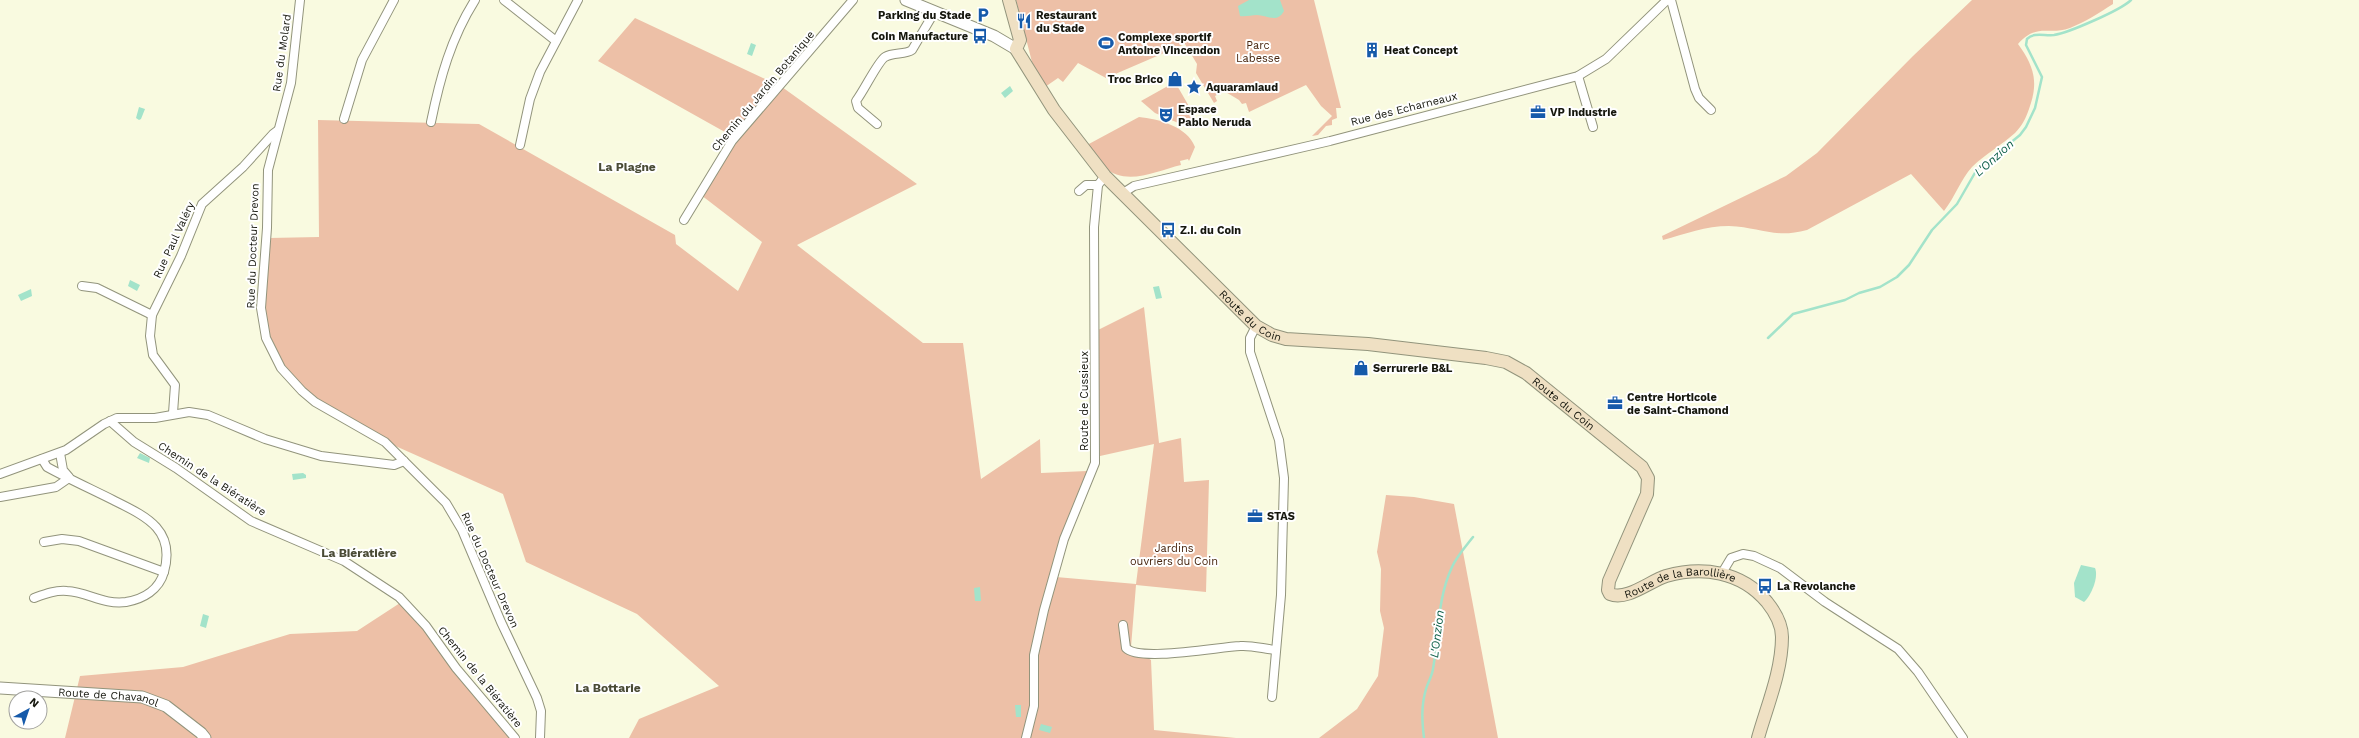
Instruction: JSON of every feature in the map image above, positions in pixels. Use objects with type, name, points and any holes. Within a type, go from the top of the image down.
[{"type":"main road","points":[[1009,0],[1020,40],[1016,49]]},
{"type":"main road","name":"Route du Coin","points":[[1016,49],[1054,110],[1102,181],[1123,193],[1256,326],[1272,335],[1286,339],[1368,344],[1506,362],[1526,373],[1620,448]]},
{"type":"main road","name":"Route de la Barollière","points":[[1620,448],[1642,467],[1649,486],[1647,494],[1608,581],[1608,590],[1610,594],[1614,596],[1625,594],[1652,581],[1676,574],[1698,571],[1722,573],[1748,585],[1775,611],[1782,636],[1777,672],[1758,738]]},
{"type":"street","name":"Rue du Molard","points":[[278,131],[291,83],[300,0]]},
{"type":"street","points":[[344,119],[362,60],[394,0]]},
{"type":"street","points":[[431,122],[438,85],[446,57],[458,29],[475,0]]},
{"type":"street","points":[[504,0],[556,41]]},
{"type":"street","points":[[520,145],[530,99],[540,72],[578,0]]},
{"type":"street","name":"Chemin du Jardin Botanique","points":[[684,220],[732,141],[853,0]]},
{"type":"street","points":[[906,0],[994,36],[1016,49]]},
{"type":"street","name":"Rue des Echarneaux","points":[[1123,193],[1134,186],[1330,141],[1578,76],[1606,59],[1667,0]]},
{"type":"street","points":[[1671,0],[1695,89],[1699,98],[1711,110]]},
{"type":"street","points":[[878,124],[858,108],[856,101],[869,82],[880,61],[887,56],[912,50],[935,11]]},
{"type":"street","points":[[1578,76],[1593,127]]},
{"type":"street","name":"Rue Paul Valéry","points":[[173,413],[175,385],[153,355],[150,336],[152,315],[181,256],[202,204],[243,167],[273,134],[278,131]]},
{"type":"street","name":"Rue du Docteur Drevon","points":[[278,131],[270,156],[266,187],[266,228],[261,308],[266,338],[281,368],[302,391],[315,402],[378,437],[446,503],[462,530],[501,622],[537,698],[541,717],[540,738]]},
{"type":"street","points":[[1079,191],[1086,185],[1102,181]]},
{"type":"street","name":"Route de Cussieux","points":[[1026,738],[1034,706],[1034,655],[1044,610],[1064,539],[1095,462],[1094,227],[1102,181]]},
{"type":"street","points":[[82,286],[97,288],[152,315]]},
{"type":"street","points":[[1256,326],[1250,338],[1250,352],[1279,440],[1284,478],[1281,595],[1272,697]]},
{"type":"street","points":[[0,474],[60,453],[110,421],[122,417],[159,417],[173,413],[189,412],[208,415],[265,439],[328,458],[394,465],[404,461]]},
{"type":"street","name":"Chemin de la Biératière","points":[[110,421],[134,442],[176,468],[252,521],[344,561],[399,597],[426,626],[465,679],[515,738]]},
{"type":"street","points":[[60,453],[63,470],[69,478]]},
{"type":"street","points":[[34,598],[66,590],[107,602],[125,602],[150,593],[160,584],[164,572],[167,553],[165,543],[154,524],[144,516],[47,467],[42,459]]},
{"type":"street","points":[[0,497],[56,487],[69,478]]},
{"type":"street","points":[[44,542],[62,539],[74,540],[164,572]]},
{"type":"street","points":[[1722,573],[1731,558],[1743,554],[1754,556],[1780,568],[1825,602],[1898,649],[1918,672],[1963,738]]},
{"type":"street","points":[[1123,625],[1126,648],[1135,653],[1154,654],[1241,646],[1276,650]]},
{"type":"street","name":"Route de Chavanol","points":[[0,688],[142,697],[166,706],[201,733],[205,738]]},
{"type":"green space","name":"Parc Labesse","points":[[1016,0],[1314,0],[1341,108],[1336,108],[1337,118],[1332,120],[1332,125],[1326,126],[1318,135],[1312,136],[1332,116],[1321,106],[1306,85],[1249,112],[1246,103],[1242,104],[1239,100],[1224,91],[1215,96],[1217,101],[1214,103],[1196,73],[1197,64],[1185,44],[1106,78],[1078,63],[1063,82],[1058,78],[1045,87],[1032,62]]},
{"type":"green space","points":[[1972,0],[2113,0],[2113,4],[2087,20],[2070,28],[2055,31],[2037,31],[2025,37],[2018,44],[2031,67],[2034,82],[2034,91],[2027,116],[2015,133],[1972,167],[1944,211],[1911,174],[1807,230],[1776,233],[1740,227],[1720,226],[1663,240],[1662,236],[1786,176],[1817,153],[1913,56]]},
{"type":"green space","name":"Jardins ouvriers du Coin","points":[[635,18],[782,87],[917,184],[797,245],[923,343],[963,343],[981,479],[1040,439],[1041,473],[1087,471],[1077,515],[1056,577],[1136,584],[1154,444],[1100,456],[1098,330],[1144,307],[1159,443],[1181,438],[1184,482],[1209,480],[1206,592],[1136,585],[1131,647],[1151,660],[1154,730],[1236,738],[629,738],[639,719],[719,686],[637,614],[526,562],[503,494],[373,436],[312,404],[293,388],[281,374],[262,334],[269,238],[319,237],[318,120],[479,124],[675,235],[676,244],[738,291],[762,242],[701,195],[732,136],[598,61]]},
{"type":"green space","points":[[1175,82],[1194,115],[1191,121],[1183,125],[1155,113],[1141,101]]},
{"type":"green space","points":[[1139,117],[1163,122],[1186,134],[1195,147],[1189,161],[1188,159],[1180,161],[1181,165],[1151,174],[1131,177],[1113,173],[1104,167],[1087,145]]},
{"type":"green space","points":[[1386,495],[1414,497],[1454,504],[1498,738],[1319,738],[1357,709],[1378,676],[1384,628],[1380,611],[1381,569],[1377,552]]},
{"type":"green space","points":[[400,603],[489,702],[512,738],[65,738],[80,676],[183,667],[290,634],[357,631]]},
{"type":"shaded area","points":[[1249,0],[1280,0],[1284,11],[1281,15],[1275,18],[1261,15],[1240,16],[1238,6]]},
{"type":"shaded area","points":[[751,43],[756,45],[752,56],[747,54]]},
{"type":"shaded area","points":[[1010,86],[1013,91],[1005,98],[1001,93]]},
{"type":"shaded area","points":[[139,107],[145,109],[141,119],[139,120],[136,118]]},
{"type":"shaded area","points":[[130,280],[140,285],[137,291],[128,286]]},
{"type":"shaded area","points":[[1159,286],[1162,298],[1156,299],[1153,287]]},
{"type":"shaded area","points":[[31,289],[32,296],[21,301],[18,295]]},
{"type":"shaded area","points":[[1084,352],[1087,354],[1088,366],[1082,366],[1081,354]]},
{"type":"shaded area","points":[[140,453],[150,458],[149,463],[137,458]]},
{"type":"shaded area","points":[[303,473],[306,475],[306,478],[293,480],[292,474]]},
{"type":"shaded area","points":[[2081,565],[2095,568],[2096,572],[2094,586],[2084,602],[2075,597],[2074,583]]},
{"type":"shaded area","points":[[980,587],[981,601],[975,601],[974,588]]},
{"type":"shaded area","points":[[203,614],[209,616],[206,628],[200,626]]},
{"type":"shaded area","points":[[1015,705],[1021,705],[1021,717],[1016,717]]},
{"type":"shaded area","points":[[1041,724],[1052,727],[1050,733],[1039,730]]},
{"type":"waterway","name":"L'Onzion","points":[[1768,338],[1793,314],[1845,300],[1859,293],[1880,287],[1897,277],[1909,265],[1932,230],[1957,204],[1976,171],[2020,135],[2026,127],[2035,108],[2042,77],[2026,45],[2027,39],[2033,36],[2054,35],[2071,30],[2106,15],[2131,0]]},
{"type":"waterway","name":"L'Onzion","points":[[1424,738],[1422,720],[1423,701],[1433,669],[1441,604],[1447,579],[1454,563],[1473,537]]},
{"type":"place","name":"Parking du Stade","points":[[983,15]]},
{"type":"place","name":"Restaurant du Stade","points":[[1024,21]]},
{"type":"place","name":"Coin Manufacture","points":[[980,36]]},
{"type":"place","name":"Complexe sportif Antoine Vincendon","points":[[1106,43]]},
{"type":"place","name":"Heat Concept","points":[[1372,50]]},
{"type":"place","name":"Troc Brico","points":[[1175,79]]},
{"type":"place","name":"Aquaramiaud","points":[[1194,87]]},
{"type":"place","name":"VP Industrie","points":[[1538,112]]},
{"type":"place","name":"Espace Pablo Neruda","points":[[1166,115]]},
{"type":"place","name":"Z.I. du Coin","points":[[1168,230]]},
{"type":"place","name":"Serrurerie B&L","points":[[1361,368]]},
{"type":"place","name":"Centre Horticole de Saint-Chamond","points":[[1615,403]]},
{"type":"place","name":"STAS","points":[[1255,516]]},
{"type":"place","name":"La Revolanche","points":[[1765,586]]},
{"type":"district","name":"La Plagne","points":[[627,167]]},
{"type":"district","name":"La Biératière","points":[[359,553]]},
{"type":"district","name":"La Bottarie","points":[[608,688]]}]
